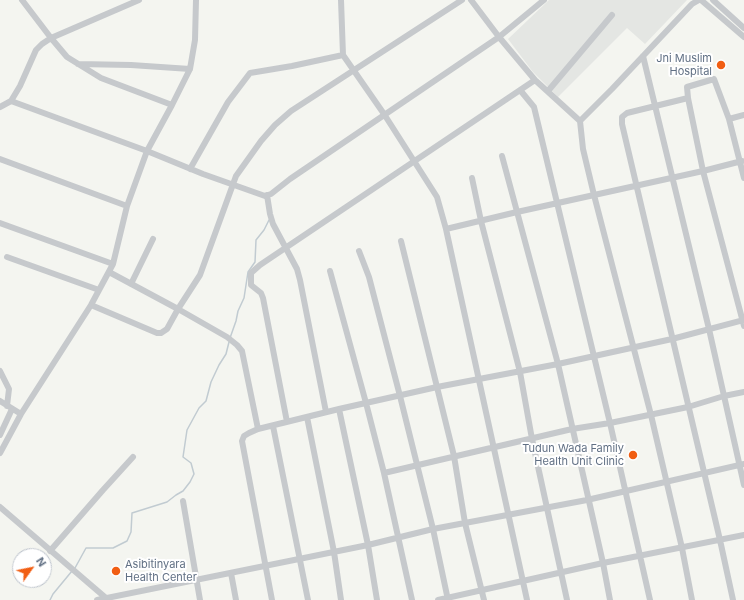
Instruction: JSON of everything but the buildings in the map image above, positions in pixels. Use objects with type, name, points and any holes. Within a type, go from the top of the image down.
[{"type":"street","points":[[22,0],[50,38],[67,57],[101,78],[172,105]]},
{"type":"street","points":[[0,107],[11,101],[20,86],[36,50],[42,44],[50,38],[139,0]]},
{"type":"street","points":[[0,453],[21,414],[91,305],[113,264],[127,206],[147,151],[190,69],[195,40],[196,0]]},
{"type":"street","points":[[195,9],[202,0]]},
{"type":"street","points":[[341,0],[343,55],[384,114],[437,197],[446,229],[527,600]]},
{"type":"street","points":[[91,305],[157,333],[161,333],[167,329],[200,275],[236,176],[275,125],[291,111],[462,0]]},
{"type":"street","points":[[471,0],[499,37],[535,80],[580,121],[584,150],[594,195],[650,415],[682,548],[692,600]]},
{"type":"street","points":[[11,101],[264,196],[271,194],[290,179],[384,114],[499,37],[544,0]]},
{"type":"street","points":[[580,121],[612,89],[692,2],[700,0],[744,37]]},
{"type":"street","points":[[713,0],[744,28]]},
{"type":"street","points":[[548,91],[612,15]]},
{"type":"street","points":[[190,169],[228,102],[250,73],[343,55]]},
{"type":"street","points":[[643,56],[724,396],[742,464],[744,485]]},
{"type":"street","points":[[77,64],[131,65],[190,69]]},
{"type":"street","points":[[272,600],[264,565],[242,441],[244,436],[258,429],[340,408],[437,387],[558,364],[744,322],[703,171],[687,87],[714,79],[729,119],[742,161],[744,178]]},
{"type":"street","points":[[287,422],[263,298],[262,294],[251,285],[251,273],[535,80]]},
{"type":"street","points":[[520,90],[534,107],[594,355],[650,600]]},
{"type":"street","points":[[688,98],[654,105],[627,113],[622,117],[622,124],[733,600]]},
{"type":"street","points":[[729,119],[744,115]]},
{"type":"street","points":[[502,156],[558,364],[610,600]]},
{"type":"street","points":[[0,159],[127,206]]},
{"type":"street","points":[[446,229],[742,161]]},
{"type":"street","points":[[472,178],[481,221],[520,372],[532,439],[567,600]]},
{"type":"street","points":[[267,195],[273,224],[297,269],[300,280],[326,412]]},
{"type":"street","points":[[0,223],[113,264]]},
{"type":"street","points":[[131,284],[153,239]]},
{"type":"street","points":[[402,241],[454,456],[465,523],[484,600]]},
{"type":"street","points":[[360,251],[369,277],[400,396],[433,529],[448,599]]},
{"type":"street","points":[[7,257],[99,290]]},
{"type":"street","points":[[330,271],[384,473],[412,600]]},
{"type":"street","points":[[109,272],[178,309],[227,337],[237,345],[242,351],[258,429]]},
{"type":"street","points":[[0,371],[9,389],[9,407],[0,435]]},
{"type":"street","points":[[384,473],[493,446],[688,407],[724,396],[744,392]]},
{"type":"street","points":[[0,401],[21,414]]},
{"type":"street","points":[[340,408],[368,545],[377,600]]},
{"type":"street","points":[[307,417],[342,600]]},
{"type":"street","points":[[273,426],[308,600]]},
{"type":"street","points":[[52,549],[133,457]]},
{"type":"street","points":[[97,600],[368,545],[433,529],[587,500],[742,464]]},
{"type":"street","points":[[183,501],[200,600]]},
{"type":"street","points":[[0,507],[47,548]]},
{"type":"street","points":[[438,600],[448,599],[602,563],[744,535]]},
{"type":"street","points":[[52,553],[106,598]]},
{"type":"street","points":[[231,572],[236,600]]},
{"type":"shaded area","points":[[549,0],[687,0],[645,44],[627,28],[558,97],[533,72],[508,39]]},
{"type":"waterway","points":[[230,338],[238,311],[244,298],[248,272],[255,262],[256,240],[264,230],[269,220]]},
{"type":"waterway","points":[[75,568],[86,548],[113,548],[127,541],[131,532],[132,513],[167,502],[183,491],[190,482],[194,474],[191,463],[183,457],[187,430],[199,408],[206,401],[211,382],[226,354],[229,342]]},
{"type":"waterway","points":[[50,600],[53,594],[72,571]]},
{"type":"place","name":"Jni Muslim Hospital","points":[[721,65]]},
{"type":"place","name":"Tudun Wada Family Health Unit Clinic","points":[[633,455]]},
{"type":"place","name":"Asibitinyara Health Center","points":[[116,571]]}]
